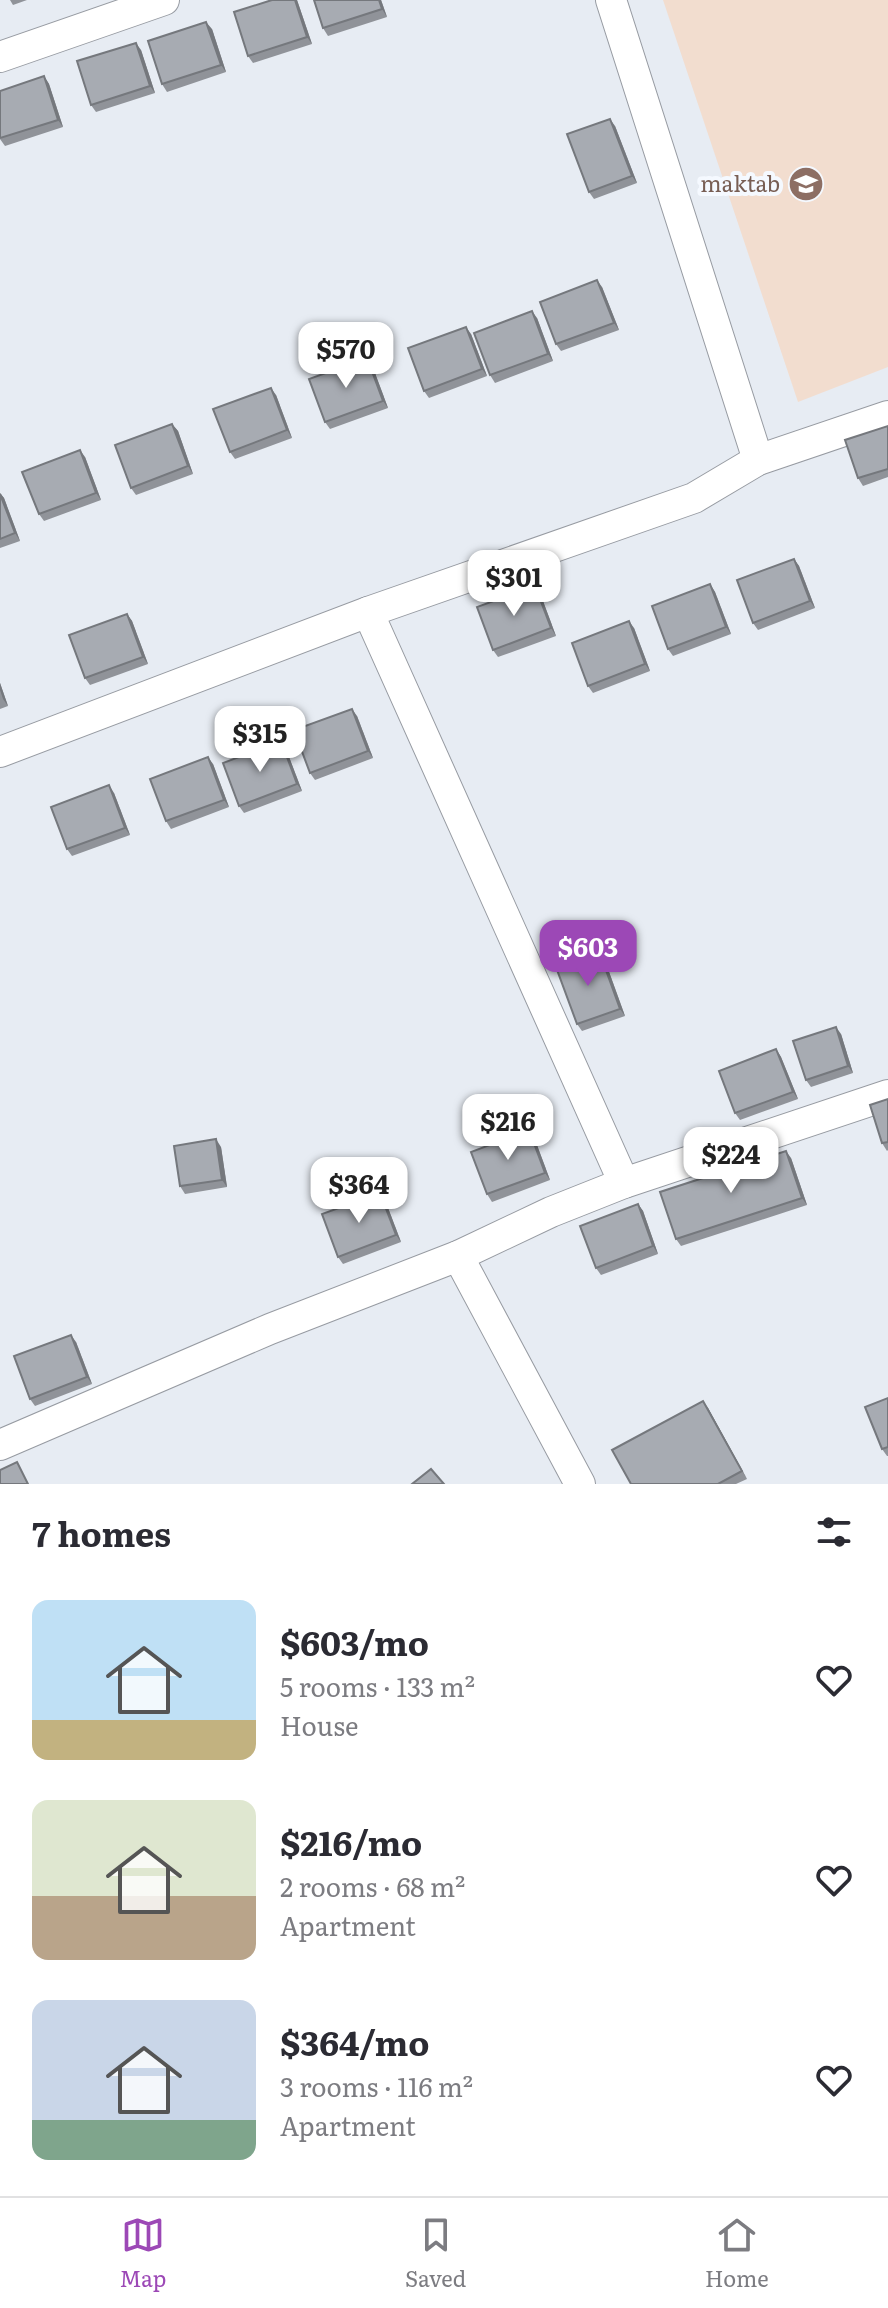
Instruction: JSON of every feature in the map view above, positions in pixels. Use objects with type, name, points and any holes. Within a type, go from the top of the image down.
[{"type":"street","points":[[0,57],[164,0]]},
{"type":"street","points":[[611,0],[758,460]]},
{"type":"street","points":[[0,752],[368,612],[694,498],[758,460],[888,416]]},
{"type":"street","points":[[368,612],[624,1183]]},
{"type":"street","points":[[0,1445],[270,1329],[458,1256],[551,1212],[624,1183],[888,1095]]},
{"type":"street","points":[[458,1256],[580,1484]]},
{"type":"shaded area","name":"maktab","points":[[663,0],[888,0],[888,367],[798,402]]},
{"type":"building","points":[[272,0],[295,0],[307,37],[248,56],[234,12]]},
{"type":"building","points":[[314,0],[379,0],[382,9],[323,28]]},
{"type":"building","points":[[206,22],[221,65],[162,84],[148,41]]},
{"type":"building","points":[[136,43],[150,86],[91,105],[77,61]]},
{"type":"building","points":[[44,76],[58,120],[0,138],[0,91]]},
{"type":"building","points":[[610,119],[632,176],[589,192],[567,134]]},
{"type":"building","points":[[597,280],[614,323],[556,344],[540,302]]},
{"type":"building","points":[[532,311],[548,354],[490,375],[474,333]]},
{"type":"building","points":[[466,327],[482,369],[424,391],[408,348]]},
{"type":"building","points":[[367,358],[383,401],[325,422],[309,379]]},
{"type":"building","points":[[271,388],[287,430],[230,452],[213,409]]},
{"type":"building","points":[[172,424],[188,466],[131,488],[115,445]]},
{"type":"building","points":[[888,426],[888,469],[858,478],[845,440]]},
{"type":"building","points":[[80,450],[96,493],[39,514],[22,472]]},
{"type":"building","points":[[0,494],[15,533],[0,539]]},
{"type":"building","points":[[794,559],[810,601],[753,623],[737,580]]},
{"type":"building","points":[[710,584],[726,627],[668,649],[652,606]]},
{"type":"building","points":[[535,586],[551,628],[493,650],[477,607]]},
{"type":"building","points":[[127,614],[143,657],[85,678],[69,635]]},
{"type":"building","points":[[629,621],[645,664],[588,686],[572,643]]},
{"type":"building","points":[[352,709],[368,751],[310,773],[294,730]]},
{"type":"building","points":[[281,741],[297,784],[239,806],[223,763]]},
{"type":"building","points":[[208,757],[224,800],[166,821],[150,779]]},
{"type":"building","points":[[109,785],[125,828],[67,849],[51,807]]},
{"type":"building","points":[[599,951],[620,1009],[577,1024],[556,967]]},
{"type":"building","points":[[836,1027],[848,1066],[806,1080],[793,1041]]},
{"type":"building","points":[[776,1049],[793,1092],[735,1113],[719,1071]]},
{"type":"building","points":[[888,1099],[888,1142],[882,1143],[870,1105]]},
{"type":"building","points":[[529,1130],[545,1173],[487,1194],[471,1152]]},
{"type":"building","points":[[216,1139],[222,1180],[180,1186],[174,1146]]},
{"type":"building","points":[[786,1151],[802,1198],[676,1239],[660,1192]]},
{"type":"building","points":[[380,1193],[396,1235],[338,1257],[322,1214]]},
{"type":"building","points":[[638,1204],[653,1246],[596,1268],[580,1226]]},
{"type":"building","points":[[71,1335],[87,1377],[30,1399],[14,1356]]},
{"type":"building","points":[[888,1398],[888,1447],[882,1449],[865,1407]]},
{"type":"building","points":[[703,1401],[742,1471],[718,1484],[631,1484],[612,1450]]},
{"type":"building","points":[[17,1462],[28,1484],[0,1484],[0,1470]]},
{"type":"building","points":[[431,1469],[444,1484],[412,1484]]},
{"type":"place","name":"maktab","points":[[806,184]]}]
